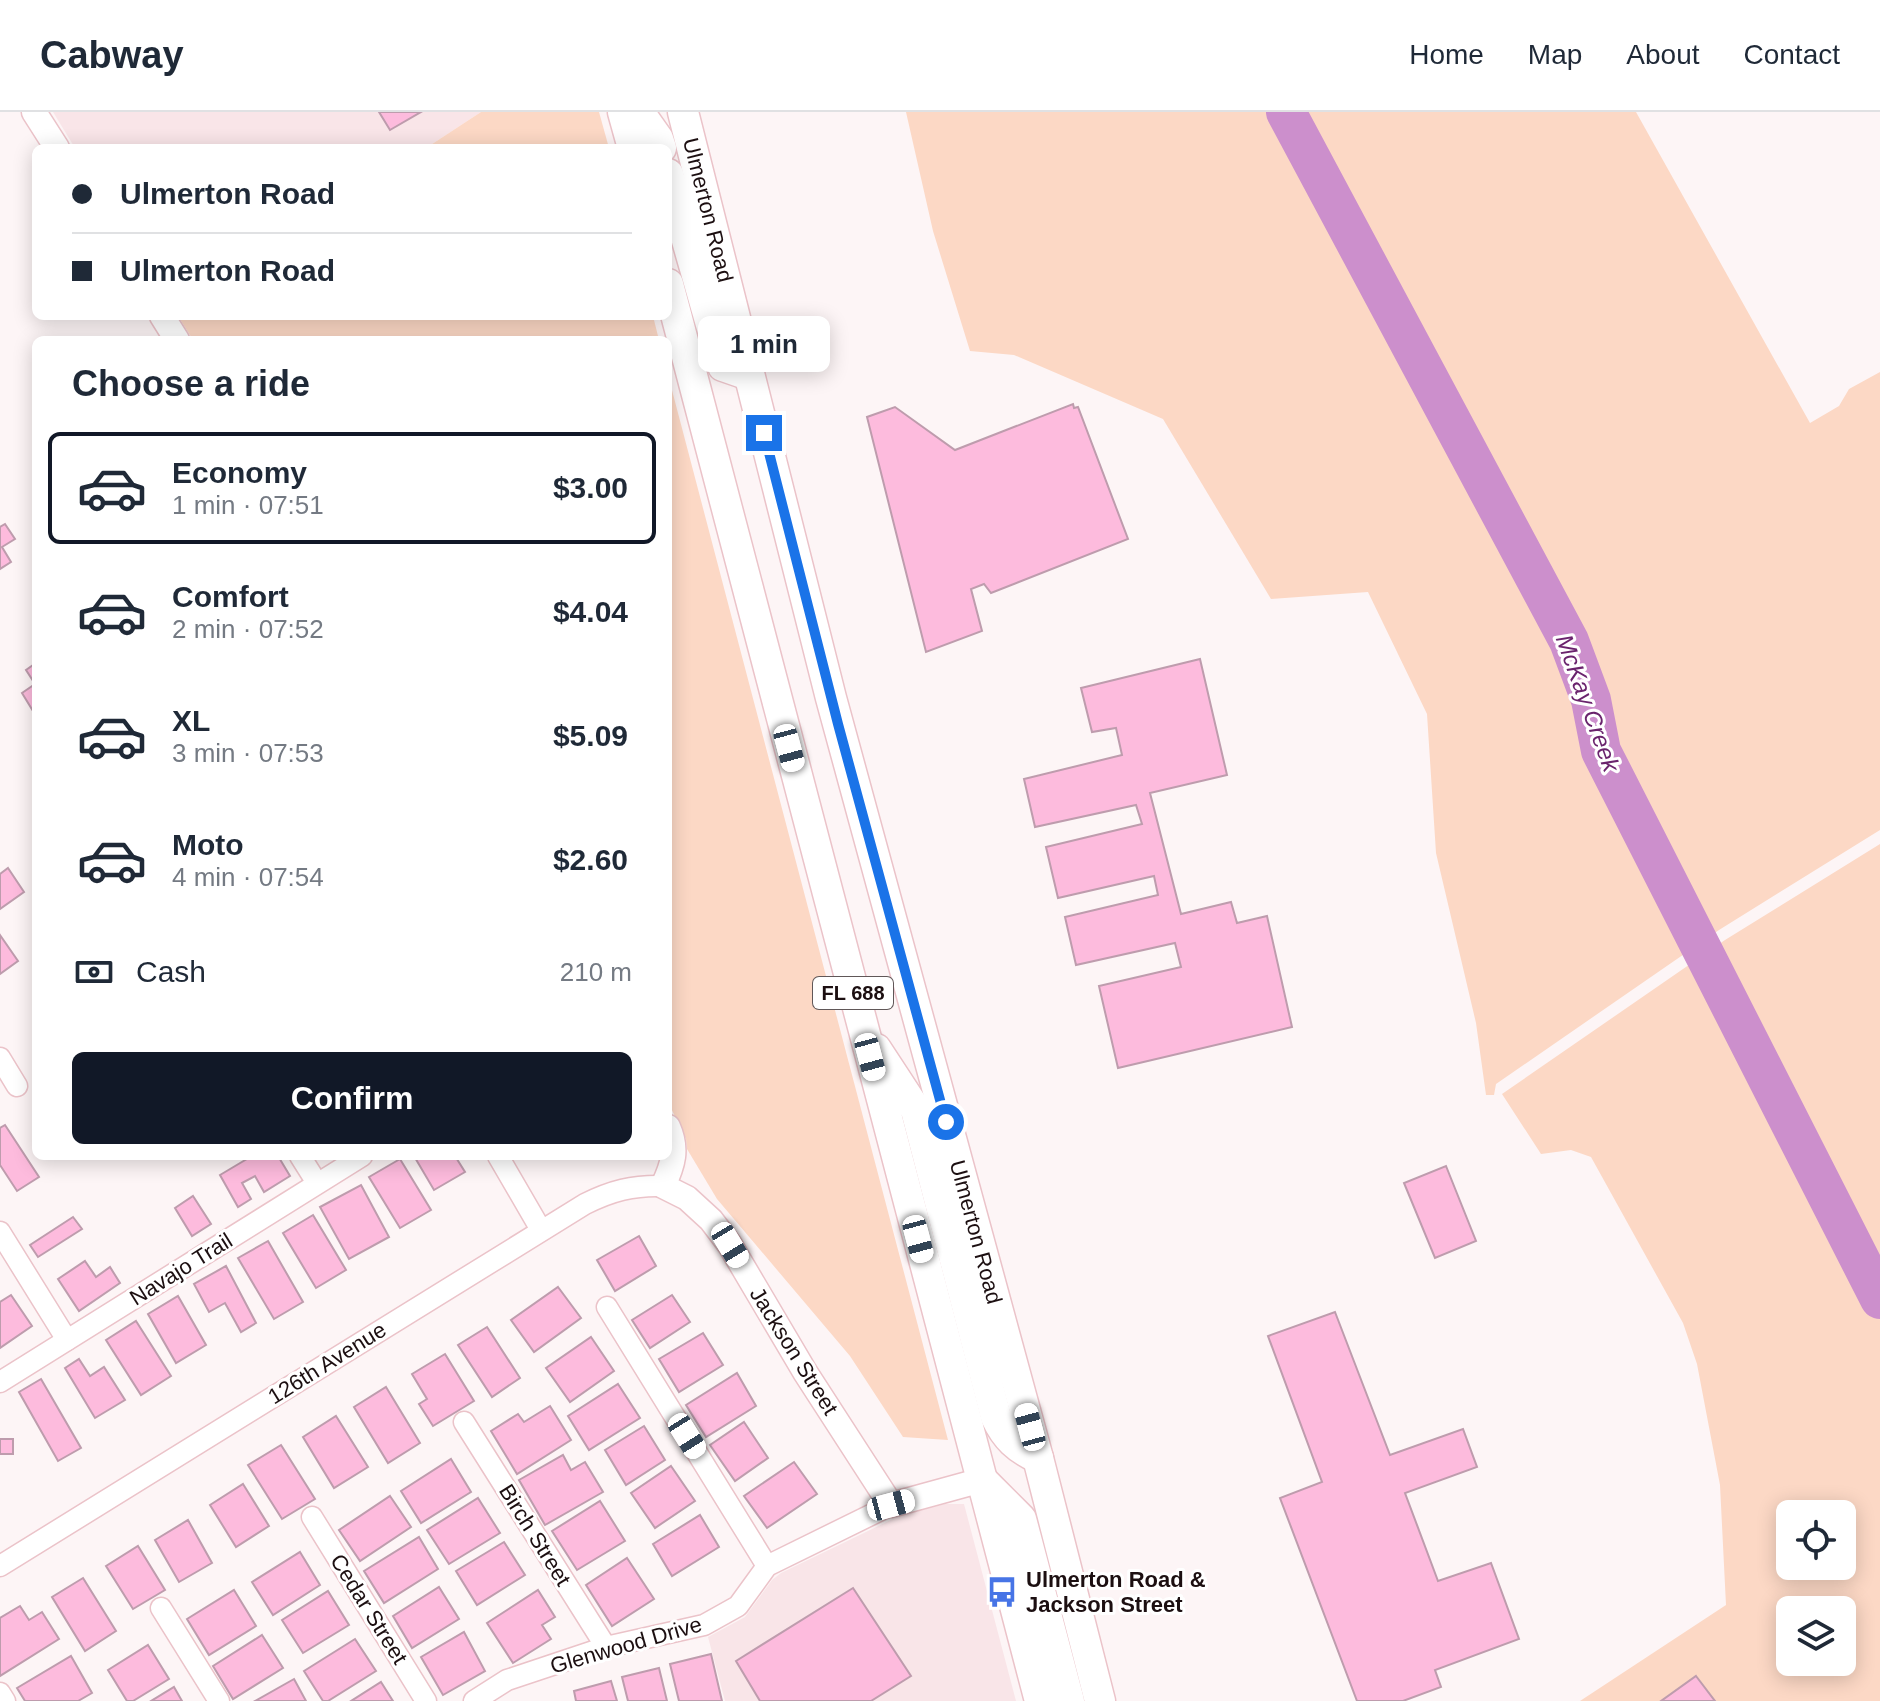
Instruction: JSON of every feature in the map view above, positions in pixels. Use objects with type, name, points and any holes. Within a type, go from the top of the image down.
[{"type":"main road","points":[[623,112],[632,144]]},
{"type":"main road","points":[[639,112],[660,144]]},
{"type":"main road","name":"Ulmerton Road","points":[[683,112],[834,711],[1038,1458],[1100,1701]]},
{"type":"main road","points":[[672,188],[723,366],[749,375]]},
{"type":"main road","name":"FL 688","points":[[672,299],[1040,1701]]},
{"type":"main road","points":[[862,1027],[916,1110],[996,1417],[1004,1433],[1018,1449],[1038,1458]]},
{"type":"main road","points":[[982,1480],[1021,1519],[1069,1701]]},
{"type":"street","points":[[34,112],[54,144]]},
{"type":"street","points":[[0,1058],[17,1086]]},
{"type":"street","points":[[663,1186],[672,1168],[675,1143],[672,1136]]},
{"type":"street","points":[[303,1160],[317,1183]]},
{"type":"street","name":"Navajo Trail","points":[[0,1382],[355,1160]]},
{"type":"street","points":[[500,1160],[541,1230]]},
{"type":"street","name":"126th Avenue","points":[[0,1566],[541,1230],[611,1191],[640,1185],[663,1186]]},
{"type":"street","name":"Jackson Street","points":[[663,1186],[687,1198],[711,1220],[730,1245],[805,1372],[891,1505]]},
{"type":"street","points":[[0,1232],[67,1340]]},
{"type":"street","points":[[607,1307],[767,1566]]},
{"type":"street","name":"Birch Street","points":[[464,1422],[606,1647]]},
{"type":"street","points":[[891,1505],[982,1480]]},
{"type":"street","name":"Glenwood Drive","points":[[474,1701],[507,1680],[606,1647],[704,1625],[738,1606],[767,1566],[891,1505]]},
{"type":"street","name":"Cedar Street","points":[[312,1517],[426,1701]]},
{"type":"street","points":[[161,1608],[219,1701]]},
{"type":"street","points":[[0,1693],[5,1701]]},
{"type":"shaded area","points":[[53,112],[481,112],[432,144],[73,144]]},
{"type":"shaded area","points":[[481,112],[599,112],[608,144],[432,144]]},
{"type":"shaded area","points":[[906,112],[1636,112],[1810,423],[1839,406],[1849,389],[1880,372],[1880,830],[1719,930],[1496,1084],[1494,1095],[1486,1095],[1476,1023],[1436,853],[1427,714],[1368,592],[1271,599],[1163,419],[1014,355],[970,351],[933,231]]},
{"type":"shaded area","points":[[180,320],[654,320],[658,336],[190,336]]},
{"type":"shaded area","points":[[672,390],[948,1440],[903,1437],[850,1356],[717,1199],[687,1149],[686,1139],[672,1110]]},
{"type":"shaded area","points":[[1880,844],[1880,1701],[1580,1701],[1726,1605],[1720,1485],[1697,1364],[1683,1323],[1591,1157],[1571,1150],[1541,1154],[1502,1094],[1725,940]]},
{"type":"shaded area","points":[[945,1504],[964,1504],[1016,1701],[725,1701],[708,1637],[745,1617],[772,1580],[781,1573],[897,1517]]},
{"type":"building","points":[[379,112],[421,112],[390,130]]},
{"type":"building","points":[[1073,404],[1074,408],[1078,407],[1128,539],[991,593],[984,584],[971,589],[982,631],[926,652],[867,417],[895,407],[955,450]]},
{"type":"building","points":[[5,524],[15,539],[2,547],[11,562],[0,569],[0,527]]},
{"type":"building","points":[[1200,659],[1227,775],[1150,793],[1181,914],[1231,902],[1237,923],[1267,916],[1292,1027],[1118,1068],[1099,986],[1181,967],[1175,943],[1076,965],[1065,917],[1158,895],[1154,876],[1058,898],[1046,847],[1142,824],[1136,805],[1035,827],[1024,779],[1122,755],[1116,728],[1092,732],[1081,688]]},
{"type":"building","points":[[32,666],[32,679],[26,670]]},
{"type":"building","points":[[32,686],[32,709],[22,693]]},
{"type":"building","points":[[8,868],[24,892],[0,909],[0,874]]},
{"type":"building","points":[[0,935],[18,961],[0,974]]},
{"type":"building","points":[[5,1125],[39,1177],[17,1191],[0,1165],[0,1128]]},
{"type":"building","points":[[245,1160],[280,1160],[290,1176],[264,1192],[255,1176],[242,1183],[251,1199],[238,1207],[220,1175]]},
{"type":"building","points":[[401,1160],[431,1210],[400,1228],[369,1177]]},
{"type":"building","points":[[416,1160],[458,1160],[465,1172],[434,1190]]},
{"type":"building","points":[[1446,1166],[1476,1241],[1435,1258],[1404,1183]]},
{"type":"building","points":[[361,1185],[389,1237],[349,1259],[320,1207]]},
{"type":"building","points":[[193,1196],[211,1224],[192,1236],[175,1208]]},
{"type":"building","points":[[313,1215],[346,1270],[316,1288],[283,1233]]},
{"type":"building","points":[[73,1217],[82,1229],[38,1257],[30,1245]]},
{"type":"building","points":[[639,1236],[656,1266],[615,1291],[597,1260]]},
{"type":"building","points":[[268,1241],[303,1302],[274,1319],[238,1258]]},
{"type":"building","points":[[85,1261],[96,1277],[110,1267],[120,1283],[79,1311],[58,1279]]},
{"type":"building","points":[[226,1266],[256,1323],[241,1332],[225,1303],[209,1312],[194,1284]]},
{"type":"building","points":[[558,1287],[581,1318],[534,1352],[511,1320]]},
{"type":"building","points":[[11,1295],[32,1326],[0,1348],[0,1302]]},
{"type":"building","points":[[672,1295],[690,1322],[650,1348],[632,1320]]},
{"type":"building","points":[[178,1296],[206,1345],[176,1363],[148,1314]]},
{"type":"building","points":[[1335,1312],[1390,1455],[1463,1429],[1477,1467],[1405,1493],[1438,1581],[1491,1563],[1519,1639],[1435,1670],[1441,1687],[1403,1701],[1357,1701],[1280,1498],[1322,1482],[1268,1336]]},
{"type":"building","points":[[136,1321],[171,1376],[141,1395],[106,1340]]},
{"type":"building","points":[[487,1327],[520,1378],[492,1397],[458,1345]]},
{"type":"building","points":[[703,1333],[723,1365],[679,1392],[659,1359]]},
{"type":"building","points":[[591,1337],[614,1371],[570,1402],[546,1368]]},
{"type":"building","points":[[445,1354],[474,1401],[433,1426],[419,1404],[427,1399],[412,1374]]},
{"type":"building","points":[[79,1359],[90,1376],[104,1367],[125,1400],[95,1418],[65,1368]]},
{"type":"building","points":[[737,1373],[756,1406],[706,1437],[686,1405]]},
{"type":"building","points":[[41,1379],[81,1448],[58,1461],[19,1392]]},
{"type":"building","points":[[618,1384],[640,1418],[589,1450],[568,1416]]},
{"type":"building","points":[[386,1387],[420,1443],[388,1463],[354,1407]]},
{"type":"building","points":[[550,1406],[571,1440],[517,1474],[491,1431],[518,1414],[524,1422]]},
{"type":"building","points":[[336,1416],[368,1467],[334,1488],[303,1437]]},
{"type":"building","points":[[744,1422],[768,1458],[735,1481],[710,1445]]},
{"type":"building","points":[[644,1426],[665,1460],[626,1485],[605,1450]]},
{"type":"building","points":[[0,1439],[13,1439],[13,1454],[0,1454]]},
{"type":"building","points":[[281,1445],[315,1499],[282,1519],[248,1465]]},
{"type":"building","points":[[563,1455],[571,1470],[585,1462],[603,1492],[545,1525],[519,1480]]},
{"type":"building","points":[[451,1459],[471,1492],[421,1523],[401,1491]]},
{"type":"building","points":[[794,1462],[817,1494],[767,1528],[744,1496]]},
{"type":"building","points":[[671,1466],[695,1501],[655,1528],[631,1493]]},
{"type":"building","points":[[243,1484],[269,1526],[236,1547],[210,1505]]},
{"type":"building","points":[[390,1496],[411,1527],[360,1561],[339,1530]]},
{"type":"building","points":[[478,1498],[500,1533],[449,1564],[427,1530]]},
{"type":"building","points":[[600,1501],[625,1541],[577,1570],[552,1531]]},
{"type":"building","points":[[700,1515],[719,1547],[672,1576],[653,1544]]},
{"type":"building","points":[[188,1520],[212,1563],[179,1582],[155,1540]]},
{"type":"building","points":[[419,1537],[438,1569],[384,1603],[364,1571]]},
{"type":"building","points":[[504,1542],[525,1575],[477,1605],[456,1571]]},
{"type":"building","points":[[138,1546],[165,1590],[133,1609],[106,1566]]},
{"type":"building","points":[[300,1552],[320,1585],[273,1615],[252,1582]]},
{"type":"building","points":[[627,1558],[654,1599],[612,1626],[586,1585]]},
{"type":"building","points":[[83,1578],[116,1631],[85,1651],[52,1597]]},
{"type":"building","points":[[439,1587],[459,1619],[412,1648],[393,1616]]},
{"type":"building","points":[[853,1588],[911,1676],[871,1701],[760,1701],[736,1661]]},
{"type":"building","points":[[234,1590],[256,1626],[209,1655],[187,1619]]},
{"type":"building","points":[[538,1590],[555,1617],[542,1625],[551,1639],[513,1663],[487,1623]]},
{"type":"building","points":[[328,1591],[349,1625],[303,1653],[282,1620]]},
{"type":"building","points":[[20,1606],[29,1620],[42,1612],[59,1639],[0,1676],[0,1618]]},
{"type":"building","points":[[464,1632],[485,1671],[443,1695],[421,1657]]},
{"type":"building","points":[[262,1635],[283,1668],[233,1699],[213,1666]]},
{"type":"building","points":[[355,1639],[376,1671],[328,1701],[323,1701],[304,1671]]},
{"type":"building","points":[[148,1645],[169,1679],[133,1701],[127,1701],[108,1670]]},
{"type":"building","points":[[711,1654],[722,1701],[679,1701],[670,1664]]},
{"type":"building","points":[[71,1656],[92,1693],[78,1701],[25,1701],[17,1688]]},
{"type":"building","points":[[659,1668],[667,1701],[628,1701],[622,1677]]},
{"type":"building","points":[[1696,1676],[1715,1701],[1661,1701]]},
{"type":"building","points":[[294,1679],[306,1701],[255,1701]]},
{"type":"building","points":[[611,1681],[617,1701],[576,1701],[574,1691]]},
{"type":"building","points":[[381,1682],[393,1701],[351,1701]]},
{"type":"building","points":[[174,1687],[182,1701],[151,1701]]},
{"type":"waterway","name":"McKay Creek","points":[[1286,112],[1569,641],[1591,700],[1601,751],[1880,1299]]},
{"type":"place","name":"Ulmerton Road & Jackson Street","points":[[1002,1592]]},
{"type":"route","points":[[764,433],[838,724],[946,1122]]}]
